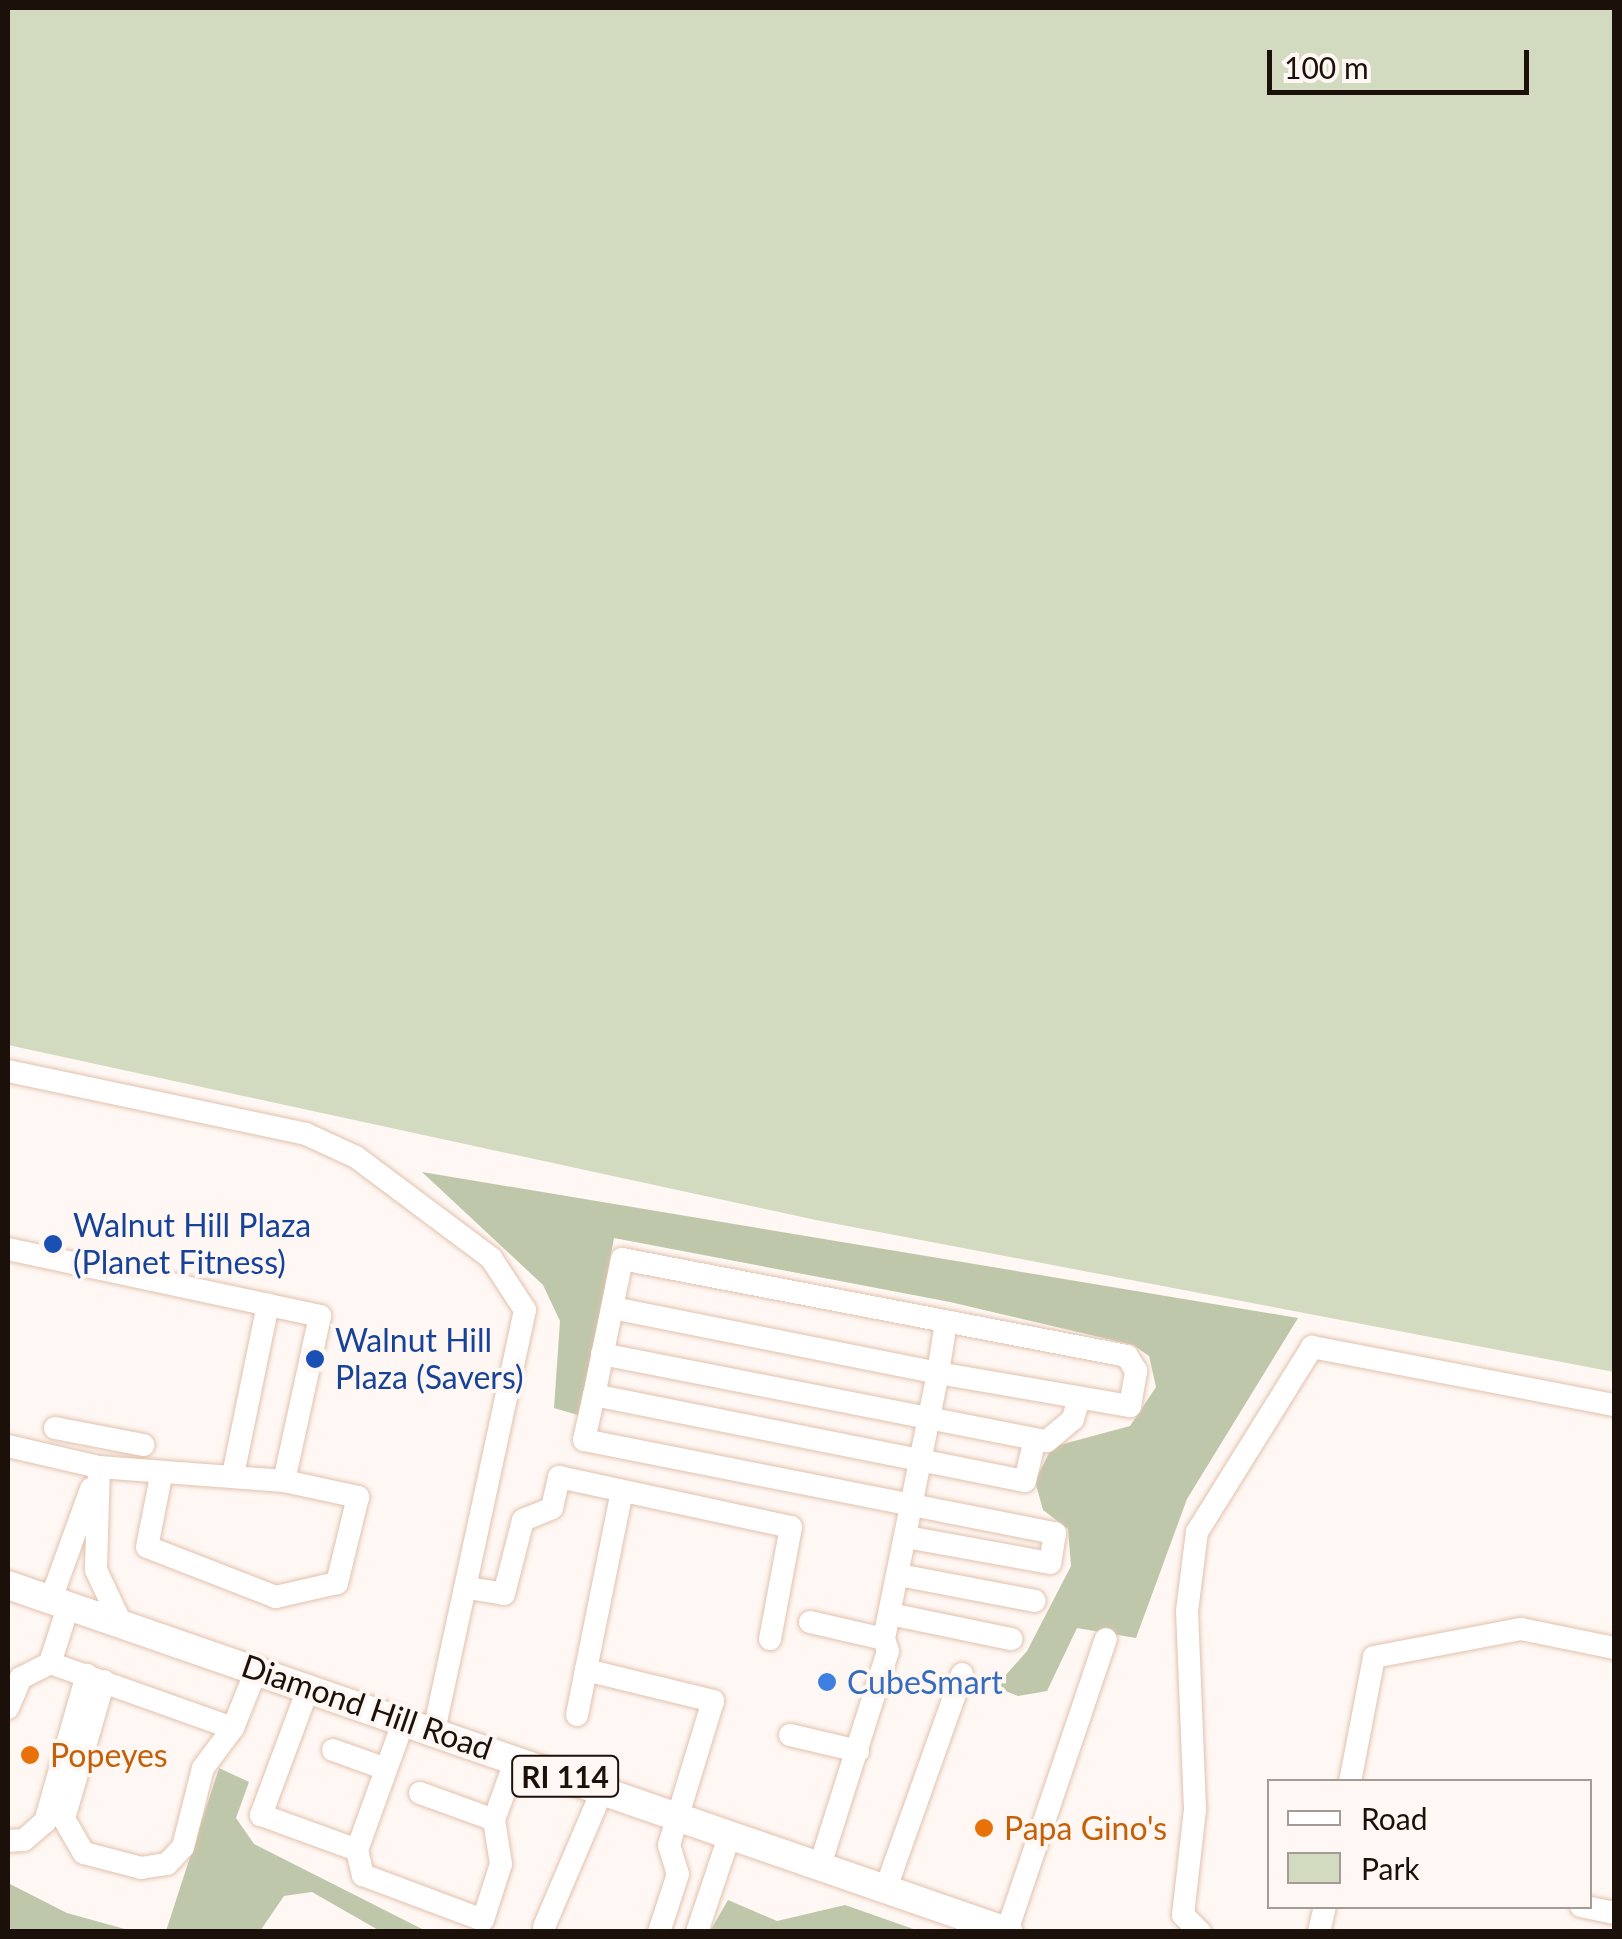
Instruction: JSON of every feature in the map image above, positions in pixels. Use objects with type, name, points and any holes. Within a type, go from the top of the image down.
[{"type":"main road","name":"Diamond Hill Road","points":[[8,1585],[120,1620],[1008,1931]]},
{"type":"lane","points":[[8,1071],[306,1134],[356,1157],[491,1258],[525,1310],[468,1588],[434,1730]]},
{"type":"lane","points":[[8,1250],[320,1316],[284,1481]]},
{"type":"lane","points":[[613,1308],[938,1373],[1130,1406],[1136,1371],[1127,1356],[622,1259],[584,1440],[1055,1533],[1050,1563],[907,1537]]},
{"type":"lane","points":[[233,1476],[268,1305]]},
{"type":"lane","points":[[820,1865],[880,1691],[884,1639],[931,1416],[946,1322]]},
{"type":"lane","points":[[1200,1932],[1184,1915],[1195,1810],[1187,1611],[1197,1532],[1312,1347],[1614,1405]]},
{"type":"lane","points":[[602,1354],[1047,1441],[1073,1418],[1080,1398]]},
{"type":"lane","points":[[594,1395],[922,1458],[1025,1482],[1035,1439]]},
{"type":"lane","points":[[55,1428],[143,1446]]},
{"type":"lane","points":[[8,1446],[98,1467],[160,1476],[284,1481],[358,1497],[337,1583],[276,1596],[147,1547],[160,1476]]},
{"type":"lane","points":[[50,1662],[60,1602],[98,1467]]},
{"type":"lane","points":[[98,1467],[96,1570],[120,1620]]},
{"type":"lane","points":[[468,1588],[504,1594],[523,1520],[552,1508],[559,1477],[791,1527],[770,1639]]},
{"type":"lane","points":[[577,1715],[622,1491]]},
{"type":"lane","points":[[899,1575],[1035,1601]]},
{"type":"lane","points":[[890,1614],[1011,1640]]},
{"type":"lane","points":[[810,1622],[884,1639]]},
{"type":"lane","points":[[1351,1779],[1374,1656],[1521,1629],[1614,1648]]},
{"type":"lane","points":[[1008,1931],[1106,1640]]},
{"type":"lane","points":[[8,1708],[21,1678],[50,1662],[233,1728]]},
{"type":"lane","points":[[95,1678],[64,1819],[84,1853],[141,1868],[166,1864],[183,1847],[203,1768],[233,1728],[257,1668]]},
{"type":"lane","points":[[586,1670],[714,1702],[669,1845],[678,1874],[659,1932]]},
{"type":"lane","points":[[886,1888],[962,1674]]},
{"type":"lane","points":[[8,1841],[24,1840],[45,1822],[95,1678]]},
{"type":"lane","points":[[309,1686],[260,1816],[357,1850]]},
{"type":"lane","points":[[404,1720],[357,1850],[363,1875],[483,1920],[501,1864],[494,1820],[516,1759]]},
{"type":"lane","points":[[290,1735],[386,1769]]},
{"type":"lane","points":[[790,1735],[858,1751]]},
{"type":"lane","points":[[544,1927],[602,1789]]},
{"type":"lane","points":[[420,1793],[494,1820]]},
{"type":"lane","points":[[697,1932],[730,1834]]},
{"type":"green space","points":[[8,8],[1614,8],[1614,1372],[816,1220],[8,1045]]},
{"type":"green space","points":[[422,1172],[1298,1318],[1187,1499],[1136,1638],[1077,1628],[1047,1691],[1018,1696],[995,1687],[1027,1651],[1071,1566],[1068,1529],[1043,1510],[1035,1481],[1052,1447],[1130,1426],[1156,1387],[1149,1356],[1133,1345],[950,1302],[614,1238],[581,1416],[554,1408],[560,1321],[543,1285]]},
{"type":"green space","points":[[219,1768],[249,1782],[236,1818],[254,1844],[426,1931],[380,1931],[312,1892],[284,1896],[260,1931],[166,1931]]},
{"type":"green space","points":[[8,1883],[67,1913],[132,1931],[8,1931]]},
{"type":"green space","points":[[728,1900],[777,1921],[845,1905],[919,1931],[710,1931]]},
{"type":"place","name":"Walnut Hill Plaza (Planet Fitness)","points":[[53,1244]]},
{"type":"place","name":"Walnut Hill Plaza (Savers)","points":[[315,1359]]},
{"type":"place","name":"CubeSmart","points":[[827,1682]]},
{"type":"place","name":"Popeyes","points":[[30,1755]]},
{"type":"place","name":"Papa Gino's","points":[[984,1828]]}]
